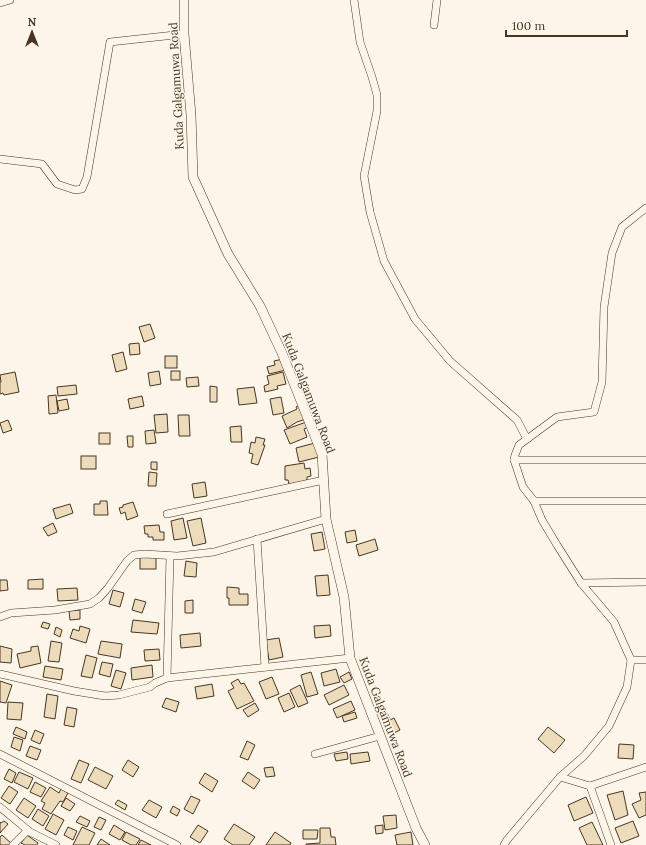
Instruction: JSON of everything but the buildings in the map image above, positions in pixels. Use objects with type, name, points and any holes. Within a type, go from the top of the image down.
[{"type":"street","points":[[0,3],[10,0]]},
{"type":"street","name":"Kuda Galgamuwa Road","points":[[184,0],[184,34],[191,115],[193,177],[228,254],[260,306],[282,353],[322,454],[326,519],[344,597],[350,658],[416,828],[425,845]]},
{"type":"street","points":[[354,0],[360,42],[377,95],[377,111],[364,176],[370,212],[384,261],[415,319],[422,328],[450,361],[517,420],[527,439]]},
{"type":"street","points":[[434,25],[437,0]]},
{"type":"street","points":[[0,159],[42,164],[57,184],[75,190],[82,189],[87,178],[110,42],[184,34]]},
{"type":"street","points":[[504,845],[560,777],[584,756],[609,726],[627,687],[631,660],[614,622],[581,583],[542,520],[534,501],[523,487],[514,460],[519,445],[557,417],[594,412],[602,382],[604,307],[612,253],[622,227],[646,208]]},
{"type":"street","points":[[514,460],[646,460]]},
{"type":"street","points":[[167,514],[324,480]]},
{"type":"street","points":[[534,501],[646,501]]},
{"type":"street","points":[[0,617],[11,613],[55,610],[90,604],[99,598],[108,588],[127,561],[134,555],[145,554],[177,556],[214,552],[326,519]]},
{"type":"street","points":[[258,539],[265,667]]},
{"type":"street","points":[[167,678],[170,556]]},
{"type":"street","points":[[581,583],[646,582]]},
{"type":"street","points":[[0,674],[74,691],[105,696],[119,695],[150,688],[167,678],[350,658]]},
{"type":"street","points":[[631,660],[646,660]]},
{"type":"street","points":[[315,754],[380,736]]},
{"type":"street","points":[[0,754],[177,845]]},
{"type":"street","points":[[560,777],[590,786],[646,767]]},
{"type":"street","points":[[590,786],[611,845]]},
{"type":"street","points":[[0,807],[28,830],[56,845]]},
{"type":"street","points":[[13,845],[28,830]]}]
